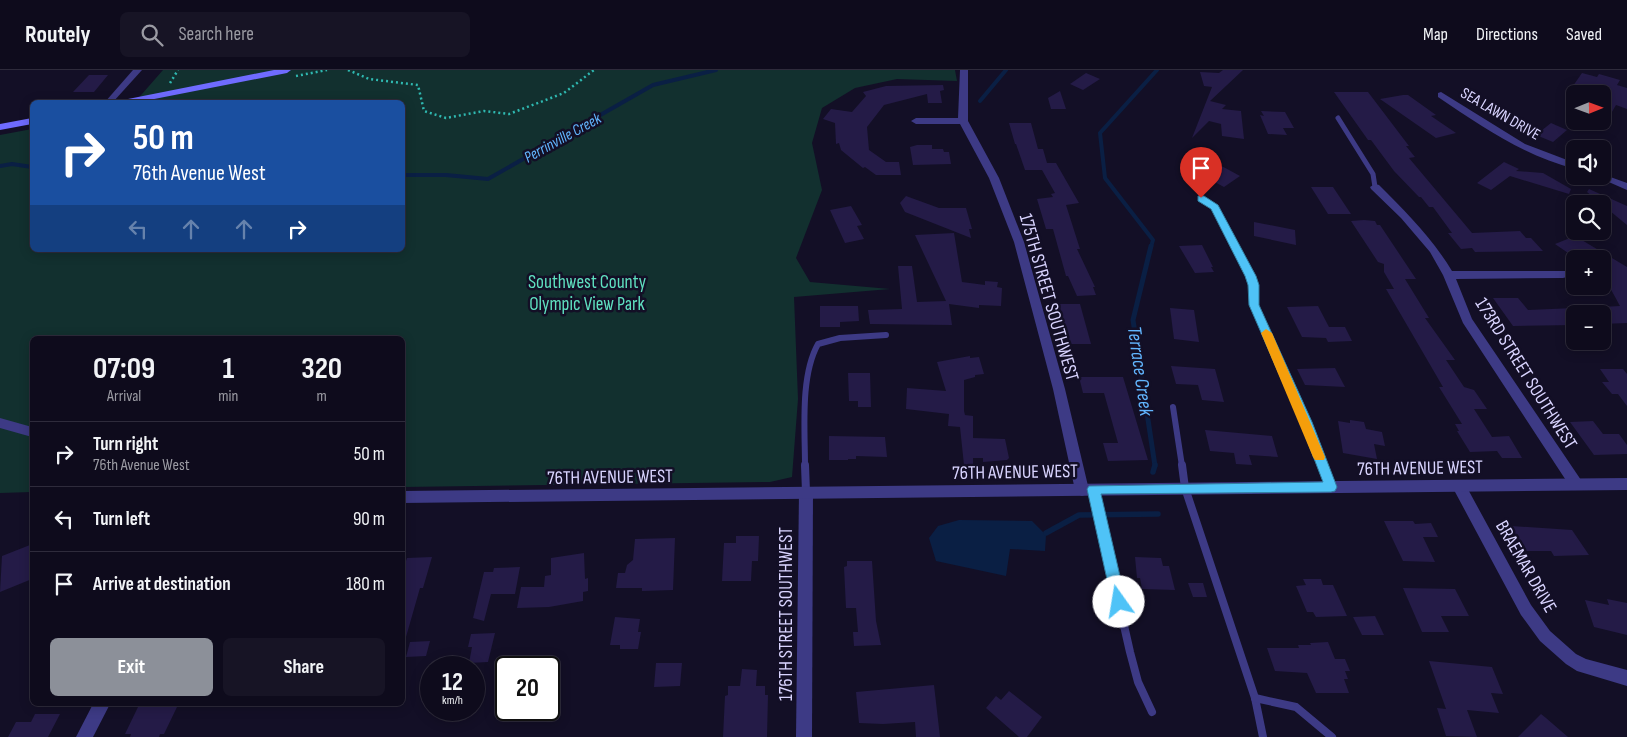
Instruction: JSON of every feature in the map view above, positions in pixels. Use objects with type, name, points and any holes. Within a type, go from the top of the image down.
[{"type":"main road","points":[[138,100],[287,70]]},
{"type":"main road","points":[[0,126],[30,121]]},
{"type":"street","points":[[111,100],[138,70]]},
{"type":"street","name":"175TH STREET SOUTHWEST","points":[[964,70],[963,121],[994,178],[1020,242],[1088,490]]},
{"type":"street","name":"SEA LAWN DRIVE","points":[[1441,95],[1482,123],[1522,146],[1566,163]]},
{"type":"street","points":[[916,121],[963,121]]},
{"type":"street","points":[[1611,180],[1627,187]]},
{"type":"street","name":"173RD STREET SOUTHWEST","points":[[1375,187],[1419,231],[1434,250],[1449,275],[1467,320],[1576,484]]},
{"type":"street","points":[[1449,275],[1563,274]]},
{"type":"street","points":[[0,422],[30,431]]},
{"type":"street","name":"76TH AVENUE WEST","points":[[405,498],[1627,484]]},
{"type":"street","name":"BRAEMAR DRIVE","points":[[1460,486],[1526,610],[1545,636],[1571,659],[1583,666],[1627,678]]},
{"type":"street","name":"176TH STREET SOUTHWEST","points":[[804,737],[806,492]]},
{"type":"street","points":[[84,737],[101,706]]},
{"type":"lane","points":[[1338,118],[1373,174],[1375,187]]},
{"type":"lane","points":[[1201,198],[1214,207],[1250,276],[1254,285],[1254,305],[1306,422],[1331,487]]},
{"type":"lane","points":[[806,492],[806,385],[812,353],[818,344],[829,340],[886,335]]},
{"type":"lane","points":[[1173,407],[1186,488],[1255,698],[1263,737]]},
{"type":"lane","points":[[1088,490],[1138,682],[1152,712]]},
{"type":"lane","points":[[1255,698],[1296,707],[1332,737]]},
{"type":"path","points":[[348,70],[369,79],[418,85],[424,111],[446,118],[484,111],[510,114],[564,93],[594,70]]},
{"type":"green space","name":"Southwest County Olympic View Park","points":[[163,70],[955,70],[957,81],[897,79],[855,88],[822,108],[812,143],[822,190],[796,258],[810,282],[890,289],[794,297],[798,399],[792,477],[770,482],[405,487],[405,336],[30,336],[30,492],[0,493],[0,135],[30,129],[30,252],[405,252],[405,100],[137,100]]},
{"type":"water","points":[[959,520],[1032,521],[1046,535],[1045,551],[1010,549],[1006,576],[936,561],[929,538],[938,526]]},
{"type":"building","points":[[1223,70],[1243,70],[1210,101],[1226,105],[1222,109],[1241,111],[1244,139],[1222,136],[1221,124],[1209,121],[1192,138],[1212,87],[1204,86],[1200,72],[1219,73]]},
{"type":"building","points":[[1086,73],[1100,79],[1083,90],[1070,84]]},
{"type":"building","points":[[1582,73],[1597,77],[1599,74],[1620,80],[1617,85],[1627,88],[1627,109],[1616,105],[1611,114],[1611,85],[1574,85]]},
{"type":"building","points":[[89,75],[108,75],[94,92],[73,92]]},
{"type":"building","points":[[943,85],[944,90],[940,91],[942,103],[928,103],[927,94],[884,105],[867,127],[869,150],[886,162],[899,162],[901,175],[876,175],[865,167],[863,168],[841,150],[839,143],[836,144],[835,123],[823,119],[831,109],[852,112],[866,96],[863,92],[886,86]]},
{"type":"building","points":[[1060,91],[1066,109],[1051,109],[1048,98]]},
{"type":"building","points":[[1334,92],[1368,92],[1409,146],[1406,146],[1415,157],[1409,158],[1472,233],[1520,231],[1526,238],[1531,238],[1543,251],[1475,252],[1472,248],[1461,249],[1448,233],[1452,233],[1433,207],[1429,207],[1394,171],[1371,140],[1368,140]]},
{"type":"building","points":[[1408,95],[1436,115],[1431,116],[1456,133],[1436,138],[1380,99]]},
{"type":"building","points":[[1261,111],[1285,112],[1294,128],[1283,128],[1287,135],[1268,134],[1260,115],[1264,116]]},
{"type":"building","points":[[1009,123],[1031,123],[1038,149],[1043,149],[1047,163],[1056,163],[1079,203],[1066,205],[1080,249],[1077,249],[1095,287],[1093,287],[1096,295],[1077,296],[1068,276],[1066,276],[1053,229],[1046,229],[1037,199],[1053,197],[1051,194],[1055,193],[1042,170],[1025,170]]},
{"type":"building","points":[[1551,123],[1567,130],[1553,142],[1536,135]]},
{"type":"building","points":[[932,145],[932,149],[943,149],[944,152],[949,152],[951,164],[913,165],[910,147]]},
{"type":"building","points":[[1210,160],[1240,176],[1224,187],[1194,171]]},
{"type":"building","points":[[1504,162],[1519,169],[1516,171],[1543,173],[1571,189],[1569,194],[1510,176],[1491,190],[1477,183]]},
{"type":"building","points":[[1311,187],[1333,187],[1351,214],[1328,214]]},
{"type":"building","points":[[1589,189],[1602,195],[1591,195],[1587,192]]},
{"type":"building","points":[[906,196],[939,208],[966,208],[972,229],[969,229],[971,238],[905,212],[900,203]]},
{"type":"building","points":[[1611,199],[1627,206],[1627,225],[1611,212]]},
{"type":"building","points":[[851,206],[862,225],[857,226],[864,239],[845,243],[830,210]]},
{"type":"building","points":[[1351,221],[1375,221],[1377,225],[1380,225],[1416,279],[1405,279],[1429,318],[1425,318],[1455,360],[1446,360],[1464,387],[1474,390],[1487,409],[1474,409],[1492,437],[1509,436],[1522,458],[1502,458],[1497,451],[1470,452],[1457,431],[1459,431],[1455,424],[1462,424],[1439,387],[1443,387],[1386,289],[1394,289],[1384,272],[1384,264],[1378,262]]},
{"type":"building","points":[[1254,222],[1295,230],[1296,245],[1254,236]]},
{"type":"building","points":[[954,233],[962,282],[985,285],[985,281],[998,282],[997,287],[1002,288],[1001,306],[979,305],[979,308],[949,304],[952,325],[870,324],[868,310],[902,309],[898,266],[912,266],[917,302],[946,301],[915,235]]},
{"type":"building","points":[[1566,240],[1582,240],[1598,250],[1566,252],[1555,244]]},
{"type":"building","points":[[1202,245],[1214,272],[1195,273],[1179,246]]},
{"type":"building","points":[[1611,257],[1627,267],[1627,323],[1611,324],[1611,306],[1620,306],[1611,290]]},
{"type":"building","points":[[1493,298],[1518,298],[1528,310],[1566,308],[1566,325],[1513,326]]},
{"type":"building","points":[[1059,304],[1080,304],[1091,344],[1070,344]]},
{"type":"building","points":[[820,306],[858,306],[859,321],[840,322],[840,327],[820,327]]},
{"type":"building","points":[[1318,306],[1329,327],[1345,327],[1352,341],[1328,342],[1326,338],[1302,337],[1287,307]]},
{"type":"building","points":[[1170,308],[1194,310],[1199,342],[1174,339]]},
{"type":"building","points":[[970,356],[970,358],[979,357],[984,374],[975,375],[975,377],[964,380],[964,411],[965,415],[973,416],[973,438],[1005,439],[1009,458],[1007,460],[983,462],[983,458],[973,458],[973,465],[964,465],[960,427],[948,426],[949,414],[906,409],[907,388],[946,391],[937,362]]},
{"type":"building","points":[[1171,366],[1215,369],[1224,402],[1202,400],[1198,385],[1176,384]]},
{"type":"building","points":[[1335,368],[1345,387],[1305,385],[1297,369]]},
{"type":"building","points":[[1600,369],[1623,369],[1627,374],[1627,406],[1618,394],[1612,394],[1602,382],[1609,382]]},
{"type":"building","points":[[848,373],[870,373],[871,407],[858,407],[858,401],[849,401]]},
{"type":"building","points":[[1079,377],[1123,377],[1148,460],[1108,461],[1103,443],[1118,443],[1104,393],[1083,393]]},
{"type":"building","points":[[1350,420],[1364,422],[1366,429],[1382,432],[1385,446],[1374,444],[1377,459],[1343,453],[1338,421],[1350,423]]},
{"type":"building","points":[[1593,421],[1603,434],[1619,434],[1627,445],[1627,454],[1594,455],[1570,422]]},
{"type":"building","points":[[1205,430],[1272,436],[1278,457],[1249,455],[1252,465],[1236,464],[1234,453],[1210,451]]},
{"type":"building","points":[[829,436],[885,437],[887,457],[856,456],[856,459],[829,460]]},
{"type":"building","points":[[1384,521],[1413,521],[1415,524],[1431,523],[1438,537],[1423,537],[1435,562],[1403,561]]},
{"type":"building","points":[[1511,526],[1572,530],[1589,555],[1554,556],[1551,551],[1525,551]]},
{"type":"building","points":[[736,536],[759,536],[758,561],[752,561],[751,581],[722,581],[724,543],[736,543]]},
{"type":"building","points":[[675,538],[673,590],[642,591],[642,588],[616,588],[618,573],[625,573],[627,565],[633,560],[635,539]]},
{"type":"building","points":[[30,545],[30,580],[0,592],[2,556]]},
{"type":"building","points":[[584,553],[585,579],[588,578],[588,591],[583,592],[583,601],[549,607],[517,608],[521,587],[544,587],[545,576],[551,575],[551,558]]},
{"type":"building","points":[[432,557],[423,588],[420,588],[406,637],[405,561],[407,558]]},
{"type":"building","points":[[1135,557],[1161,558],[1163,566],[1169,566],[1175,590],[1142,589],[1140,578],[1137,578]]},
{"type":"building","points":[[847,561],[872,561],[876,621],[881,645],[854,646],[853,632],[858,632],[856,608],[846,608],[844,567],[847,566]]},
{"type":"building","points":[[520,567],[515,594],[491,594],[484,621],[473,618],[484,572],[493,572],[494,568]]},
{"type":"building","points":[[1303,579],[1321,579],[1323,585],[1333,585],[1347,616],[1316,617],[1313,612],[1307,612],[1296,586],[1306,585]]},
{"type":"building","points":[[1188,583],[1203,583],[1207,597],[1193,597]]},
{"type":"building","points":[[1403,588],[1455,589],[1469,616],[1441,616],[1449,632],[1422,632]]},
{"type":"building","points":[[1607,599],[1627,603],[1627,635],[1594,627],[1585,600],[1609,605]]},
{"type":"building","points":[[1375,616],[1384,635],[1362,635],[1353,617]]},
{"type":"building","points":[[615,617],[640,619],[638,632],[641,632],[638,649],[620,649],[620,645],[610,645]]},
{"type":"building","points":[[495,633],[488,662],[485,662],[485,656],[470,656],[472,647],[468,647],[471,634]]},
{"type":"building","points":[[430,641],[426,656],[406,657],[410,642]]},
{"type":"building","points":[[1328,642],[1335,659],[1345,659],[1350,671],[1345,671],[1348,679],[1344,679],[1349,693],[1316,693],[1307,673],[1275,671],[1267,648],[1299,648],[1298,645]]},
{"type":"building","points":[[1429,661],[1492,667],[1503,694],[1491,693],[1499,713],[1467,710],[1477,737],[1446,736],[1437,708],[1446,709]]},
{"type":"building","points":[[656,663],[682,663],[680,686],[654,687]]},
{"type":"building","points":[[742,669],[757,670],[756,686],[765,686],[765,695],[768,695],[767,737],[723,737],[725,696],[728,695],[728,686],[740,686]]},
{"type":"building","points":[[934,685],[940,737],[916,737],[915,722],[859,723],[856,692]]},
{"type":"building","points":[[1009,691],[1042,717],[1027,737],[1019,737],[986,708],[996,696],[1001,700]]},
{"type":"building","points":[[138,707],[177,707],[164,734],[160,734],[159,737],[130,737],[131,734],[125,734]]},
{"type":"building","points":[[35,714],[60,714],[48,737],[8,737],[16,722],[31,722]]},
{"type":"building","points":[[1541,714],[1546,718],[1568,737],[1518,737]]},
{"type":"waterway","name":"Perrinville Creek","points":[[405,175],[446,175],[488,179],[653,85],[716,70]]},
{"type":"waterway","points":[[980,101],[1006,70]]},
{"type":"waterway","name":"Terrace Creek","points":[[1151,247],[1153,240],[1105,178],[1100,133],[1157,70]]},
{"type":"waterway","name":"Perrinville Creek","points":[[0,166],[12,164],[30,167]]},
{"type":"waterway","name":"Terrace Creek","points":[[1151,246],[1133,320],[1155,465]]},
{"type":"waterway","name":"Terrace Creek","points":[[1153,472],[1155,465]]},
{"type":"waterway","name":"Terrace Creek","points":[[1046,533],[1079,515],[1158,514]]},
{"type":"slow traffic","points":[[1266,333],[1306,422],[1319,457]]},
{"type":"route","points":[[1119,602],[1093,489],[1331,487],[1306,422],[1254,305],[1254,285],[1250,276],[1221,217],[1214,207],[1201,198]]}]
